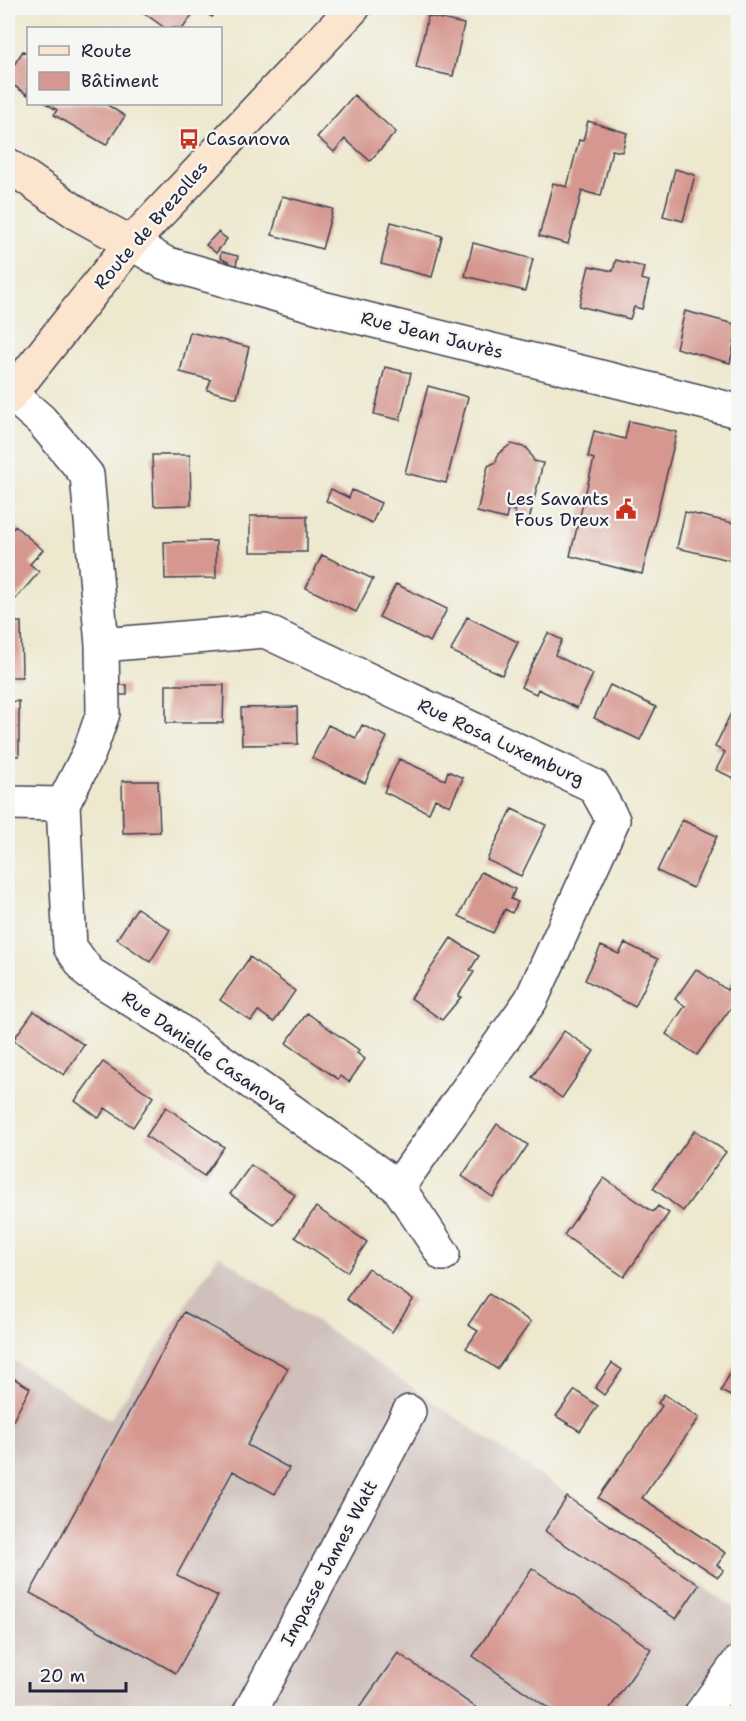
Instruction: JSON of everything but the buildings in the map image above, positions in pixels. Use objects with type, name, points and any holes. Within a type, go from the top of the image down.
[{"type":"main road","name":"Route de Brezolles","points":[[9,396],[131,243],[353,8]]},
{"type":"main road","points":[[8,165],[80,215],[131,243]]},
{"type":"street","name":"Rue Jean Jaurès","points":[[131,243],[165,263],[326,309],[738,411]]},
{"type":"street","name":"Rue Danielle Casanova","points":[[9,396],[41,420],[87,475],[102,645],[104,713],[89,753],[63,804],[70,947],[89,973],[164,1020],[398,1187],[443,1254]]},
{"type":"street","name":"Rue Rosa Luxemburg","points":[[102,645],[265,631],[594,786],[613,820],[531,1000],[398,1187]]},
{"type":"street","points":[[8,803],[63,804]]},
{"type":"street","name":"Impasse James Watt","points":[[249,1713],[409,1412]]},
{"type":"street","points":[[701,1713],[738,1663]]},
{"type":"shaded area","points":[[219,1255],[738,1611],[738,1634],[682,1713],[8,1713],[8,1357],[110,1420]]},
{"type":"place","name":"Casanova","points":[[189,139]]},
{"type":"place","name":"Les Savants Fous Dreux","points":[[626,509]]}]
